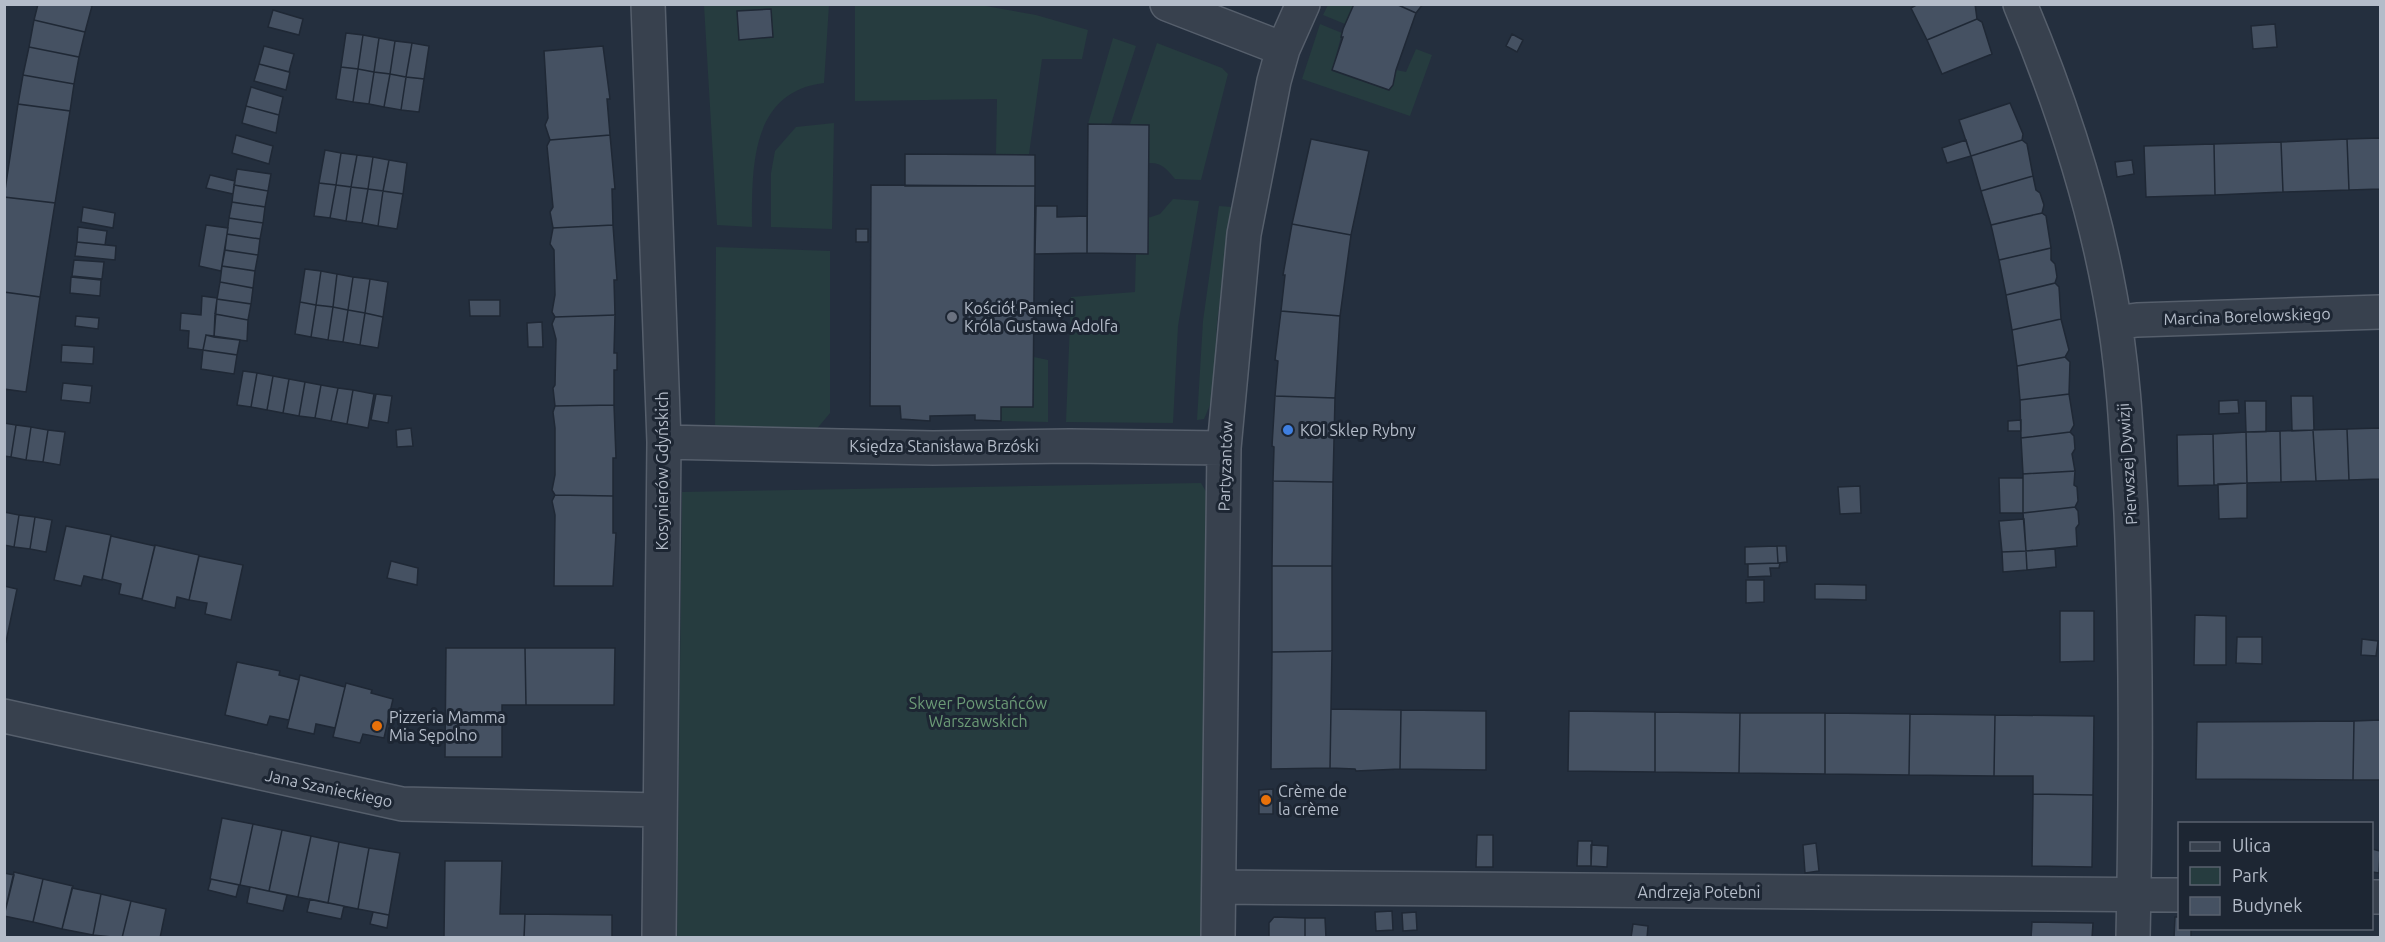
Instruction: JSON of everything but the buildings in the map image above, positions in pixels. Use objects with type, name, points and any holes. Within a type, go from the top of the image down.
[{"type":"street","name":"Kosynierów Gdyńskich","points":[[648,4],[664,442],[658,938]]},
{"type":"street","points":[[1167,4],[1283,49]]},
{"type":"street","name":"Partyzantów","points":[[1218,938],[1224,448],[1244,234],[1274,81],[1283,49],[1303,4]]},
{"type":"street","name":"Pierwszej Dywizji","points":[[2020,4],[2046,67],[2088,198],[2115,324],[2128,462],[2134,588],[2133,938]]},
{"type":"street","name":"Marcina Borelowskiego","points":[[2115,324],[2137,320],[2380,312]]},
{"type":"street","name":"Księdza Stanisława Brzóski","points":[[664,442],[933,448],[1070,446],[1224,448]]},
{"type":"street","name":"Jana Szanieckiego","points":[[4,716],[402,804],[659,810]]},
{"type":"street","name":"Andrzeja Potebni","points":[[1219,888],[2178,895]]},
{"type":"green space","points":[[704,5],[829,5],[824,83],[800,89],[782,101],[769,117],[760,136],[755,158],[752,227],[717,225]]},
{"type":"green space","points":[[855,5],[980,5],[1036,15],[1088,30],[1082,59],[1042,59],[1029,154],[996,154],[997,99],[855,101]]},
{"type":"green space","points":[[1328,5],[1354,5],[1345,24],[1323,15]]},
{"type":"green space","points":[[1320,24],[1342,33],[1332,71],[1388,90],[1393,85],[1396,70],[1406,72],[1416,49],[1432,55],[1410,116],[1302,79]]},
{"type":"green space","points":[[1113,38],[1136,46],[1111,124],[1088,124]]},
{"type":"green space","points":[[1157,43],[1222,68],[1228,74],[1201,180],[1175,179],[1161,165],[1149,163],[1149,125],[1130,124]]},
{"type":"green space","points":[[834,123],[832,229],[771,227],[771,173],[775,151],[796,127]]},
{"type":"green space","points":[[1173,199],[1199,201],[1178,326],[1173,423],[1066,422],[1071,297],[1135,292],[1136,253],[1148,218],[1160,214]]},
{"type":"green space","points":[[1219,206],[1232,207],[1217,323],[1213,398],[1204,419],[1197,420],[1203,321]]},
{"type":"green space","points":[[716,247],[830,251],[830,413],[810,437],[715,434]]},
{"type":"green space","points":[[1034,357],[1048,360],[1048,422],[1001,421],[1001,407],[1033,406]]},
{"type":"green space","name":"Skwer Powstańców Warszawskich","points":[[1201,483],[1208,495],[1205,937],[677,938],[682,492]]},
{"type":"place","name":"Kościół Pamięci Króla Gustawa Adolfa","points":[[952,317]]},
{"type":"place","name":"KOI Sklep Rybny","points":[[1288,430]]},
{"type":"place","name":"Pizzeria Mamma Mia Sępolno","points":[[377,726]]},
{"type":"place","name":"Crème de la crème","points":[[1266,800]]}]
